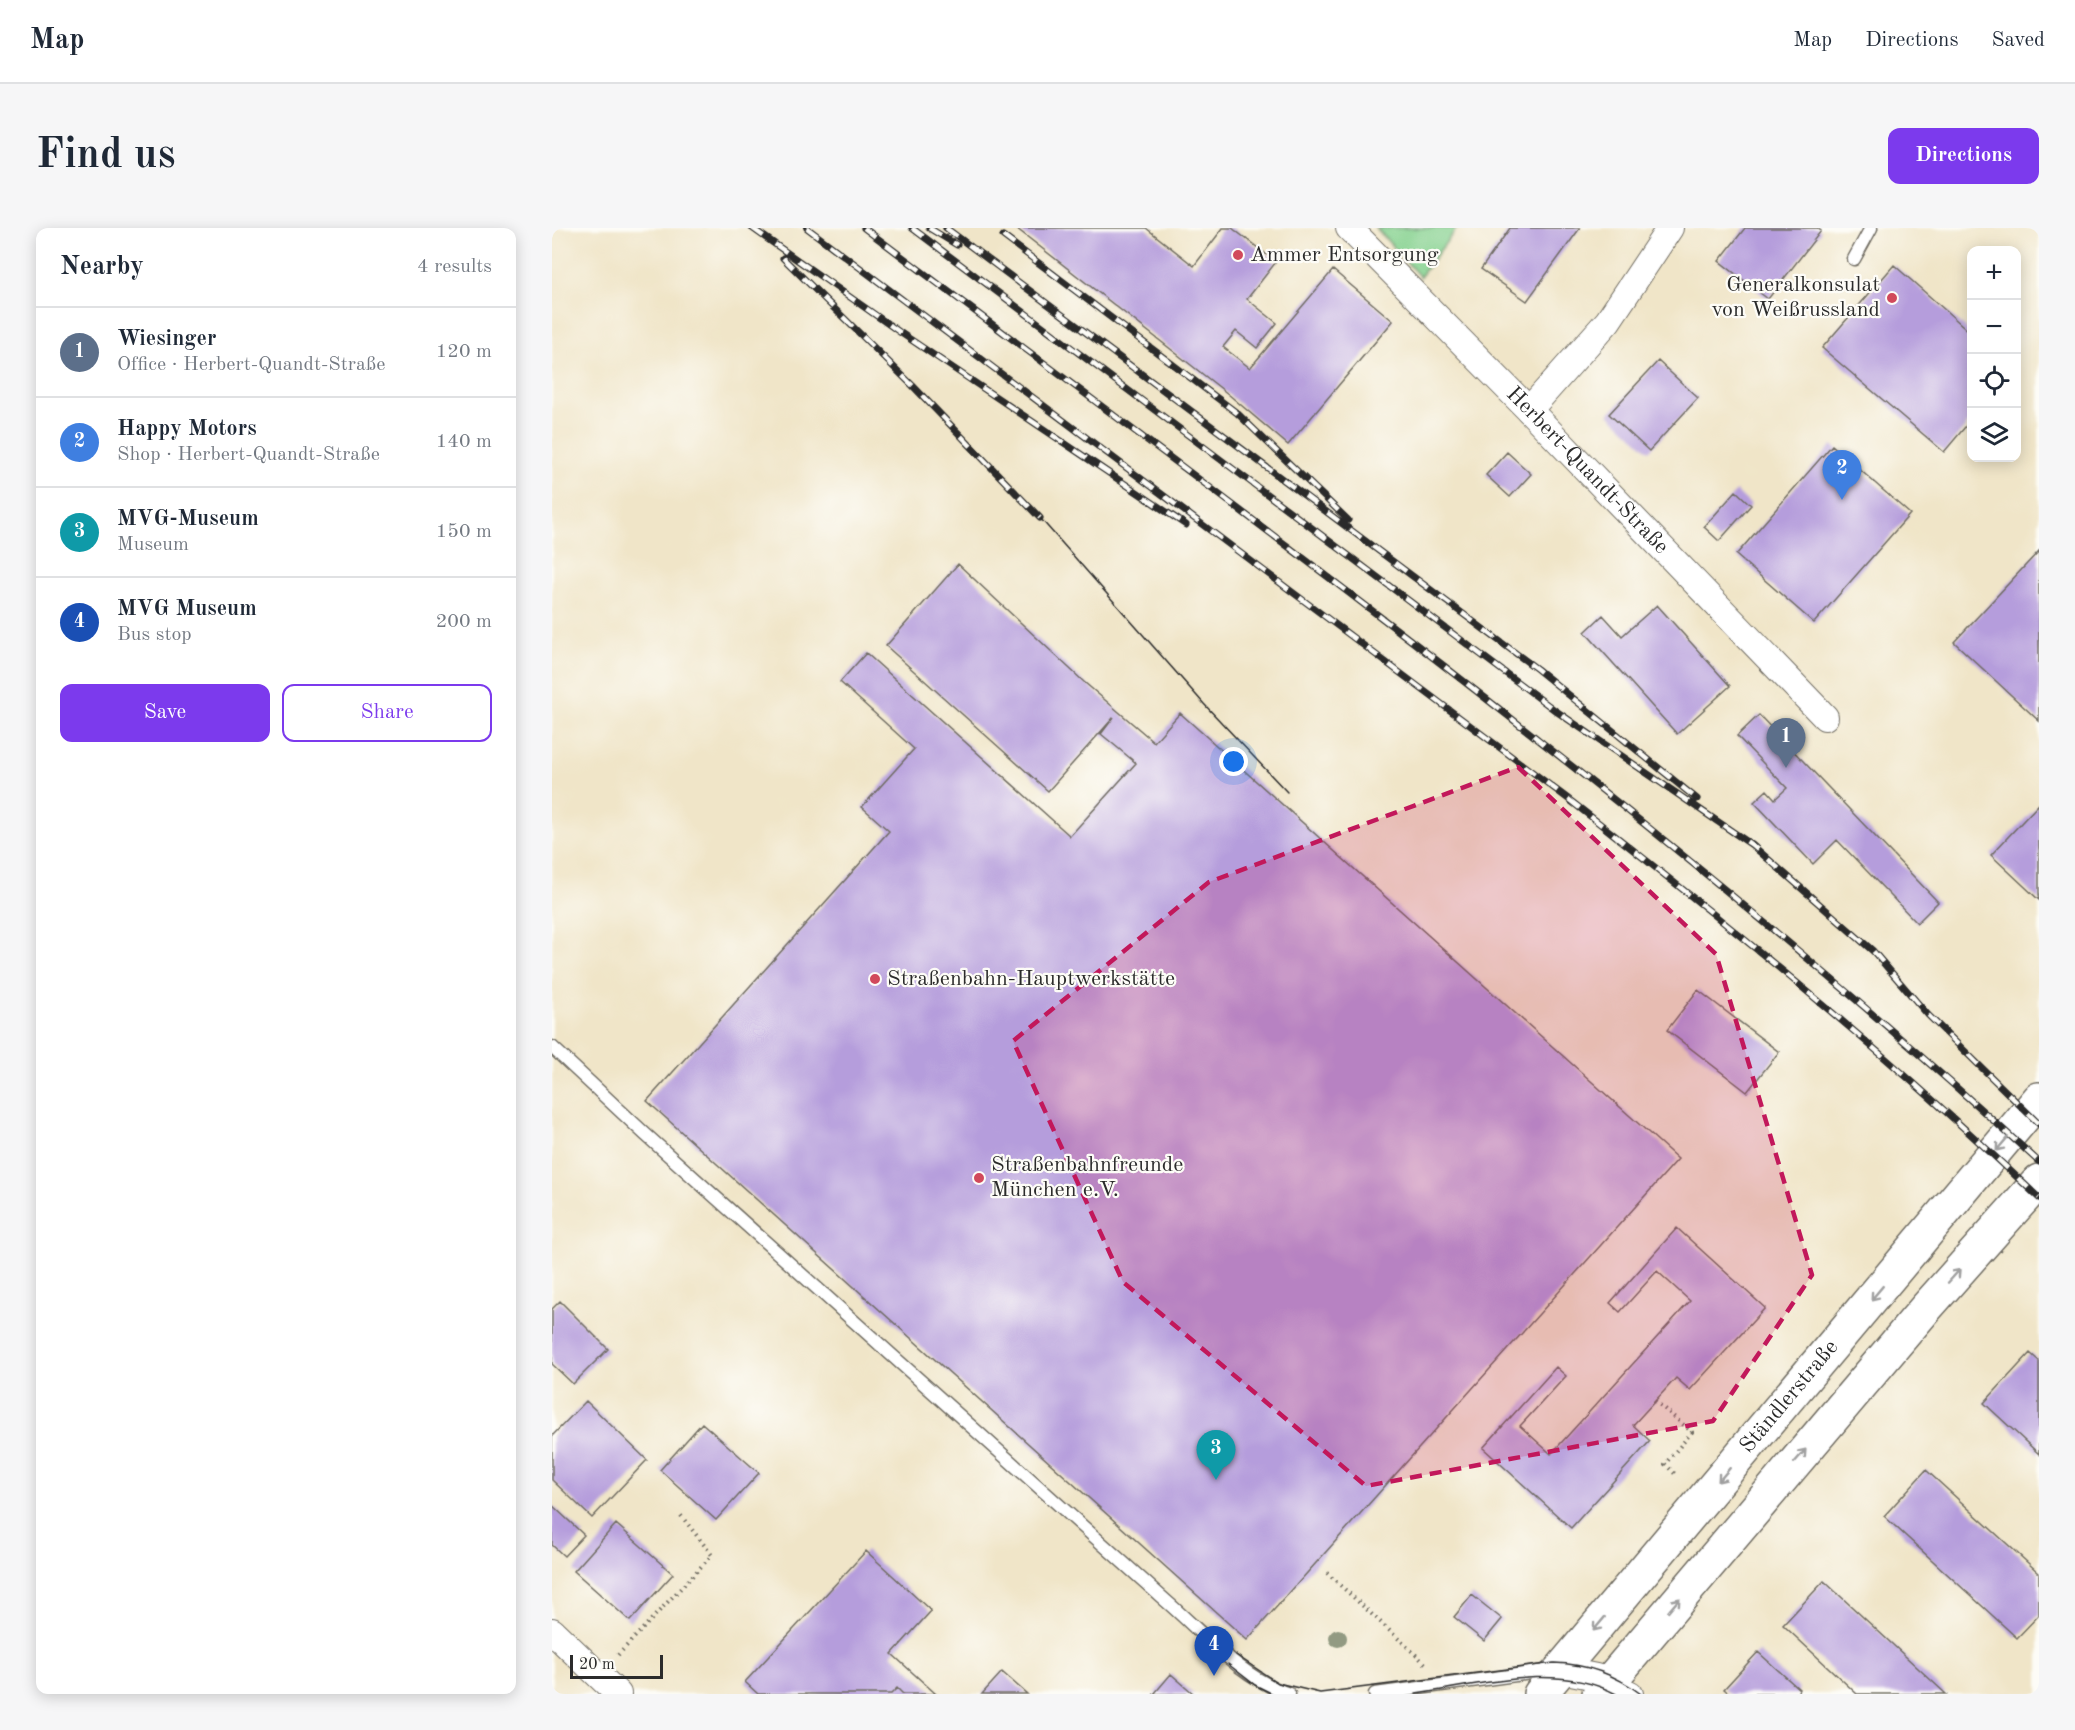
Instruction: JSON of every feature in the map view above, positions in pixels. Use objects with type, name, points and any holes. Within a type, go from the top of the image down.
[{"type":"main road","name":"Ständlerstraße","points":[[1550,1682],[2039,1099]]},
{"type":"main road","name":"Ständlerstraße","points":[[1613,1690],[1911,1325],[2039,1181]]},
{"type":"street","name":"Herbert-Quandt-Straße","points":[[1348,228],[1529,410],[1824,717]]},
{"type":"street","points":[[1529,410],[1608,321],[1670,228]]},
{"type":"street","points":[[552,1631],[618,1694]]},
{"type":"street","points":[[1550,1682],[1584,1674],[1613,1690]]},
{"type":"lane","points":[[1854,259],[1871,228]]},
{"type":"lane","points":[[552,1047],[645,1134],[1166,1601],[1242,1667],[1266,1684],[1289,1694]]},
{"type":"lane","points":[[1375,1694],[1446,1684],[1550,1682]]},
{"type":"path","points":[[1655,1401],[1692,1432],[1665,1464],[1677,1476]]},
{"type":"path","points":[[598,1676],[712,1555],[679,1513]]},
{"type":"path","points":[[1327,1573],[1446,1684]]},
{"type":"highlighted area","points":[[1518,767],[1716,954],[1812,1275],[1713,1421],[1366,1486],[1123,1282],[1013,1041],[1209,882]]},
{"type":"green space","points":[[1376,228],[1457,228],[1420,277]]},
{"type":"building","points":[[1016,228],[1146,228],[1194,266],[1223,228],[1232,228],[1276,262],[1247,299],[1277,323],[1257,348],[1236,331],[1223,347],[1250,368],[1333,270],[1393,321],[1288,445],[1228,394]]},
{"type":"building","points":[[1510,228],[1580,228],[1527,301],[1481,269]]},
{"type":"building","points":[[1745,228],[1817,228],[1821,231],[1768,299],[1719,261]]},
{"type":"building","points":[[1894,265],[1967,329],[1967,425],[1944,452],[1822,348]]},
{"type":"building","points":[[1658,361],[1698,398],[1649,451],[1609,414]]},
{"type":"building","points":[[1832,445],[1910,514],[1814,623],[1736,555]]},
{"type":"building","points":[[1507,452],[1531,474],[1510,497],[1486,475]]},
{"type":"building","points":[[1736,491],[1751,505],[1719,541],[1704,527]]},
{"type":"building","points":[[2039,551],[2039,721],[1954,642]]},
{"type":"building","points":[[958,564],[1084,682],[1154,742],[1180,713],[1678,1159],[1247,1640],[647,1101],[889,831],[862,807],[914,749],[840,682],[866,653],[1070,836],[1136,763],[1101,734],[1114,717],[1048,791],[886,646]]},
{"type":"building","points":[[1657,605],[1730,686],[1677,734],[1585,632],[1603,615],[1622,636]]},
{"type":"building","points":[[1759,715],[1938,902],[1917,923],[1837,840],[1813,864],[1754,802],[1767,790],[1775,799],[1787,788],[1737,736]]},
{"type":"building","points":[[2039,804],[2039,900],[1991,855]]},
{"type":"building","points":[[1698,990],[1779,1052],[1747,1092],[1667,1030]]},
{"type":"building","points":[[1677,1228],[1765,1308],[1690,1390],[1676,1378],[1633,1425],[1650,1441],[1571,1528],[1483,1448],[1556,1367],[1566,1376],[1520,1426],[1551,1454],[1690,1301],[1657,1271],[1620,1312],[1610,1303]]},
{"type":"building","points":[[560,1301],[608,1349],[573,1384],[552,1364],[552,1309]]},
{"type":"building","points":[[2030,1353],[2039,1361],[2039,1454],[1984,1403]]},
{"type":"building","points":[[586,1401],[647,1460],[592,1518],[552,1480],[552,1436]]},
{"type":"building","points":[[702,1423],[759,1473],[716,1520],[660,1470]]},
{"type":"building","points":[[1926,1470],[2039,1573],[2039,1615],[2017,1638],[1884,1516]]},
{"type":"building","points":[[552,1505],[584,1535],[564,1556],[552,1545]]},
{"type":"building","points":[[616,1524],[673,1574],[630,1621],[574,1571]]},
{"type":"building","points":[[866,1551],[931,1611],[892,1654],[936,1694],[903,1694],[897,1688],[891,1694],[758,1694],[745,1682]]},
{"type":"building","points":[[1824,1581],[1946,1694],[1857,1694],[1783,1625]]},
{"type":"building","points":[[1472,1595],[1502,1619],[1484,1641],[1454,1617]]},
{"type":"building","points":[[1758,1652],[1799,1689],[1797,1694],[1730,1694],[1724,1689]]},
{"type":"building","points":[[1002,1672],[1027,1694],[982,1694]]},
{"type":"building","points":[[1171,1674],[1194,1694],[1154,1694]]},
{"type":"tram line","points":[[1040,518],[1204,704],[1287,792]]},
{"type":"tram line","points":[[1236,1655],[1278,1683],[1320,1693],[1554,1663],[1578,1665],[1600,1671],[1641,1694]]},
{"type":"tram line","points":[[1228,1664],[1255,1685],[1273,1694]]},
{"type":"tram line","points":[[1416,1694],[1491,1682],[1543,1678],[1569,1679],[1593,1684],[1616,1694]]},
{"type":"railway","points":[[752,228],[901,333],[1186,525]]},
{"type":"railway","points":[[807,228],[1628,846],[1867,1042],[2039,1198]]},
{"type":"railway","points":[[864,228],[1314,566],[1611,797],[1756,915],[1899,1037],[2039,1162]]},
{"type":"railway","points":[[912,228],[1556,711],[1752,845],[1873,951],[1928,1015],[2039,1124]]},
{"type":"railway","points":[[929,228],[957,245]]},
{"type":"railway","points":[[946,228],[1537,669],[1697,799]]},
{"type":"railway","points":[[1003,236],[1237,413],[1348,520]]},
{"type":"railway","points":[[783,258],[913,386],[1040,518]]},
{"type":"place","name":"Ammer Entsorgung","points":[[1238,255]]},
{"type":"place","name":"Generalkonsulat von Weißrussland","points":[[1892,298]]},
{"type":"place","name":"Happy Motors","points":[[1842,500]]},
{"type":"place","name":"Wiesinger","points":[[1786,768]]},
{"type":"place","name":"Straßenbahn-Hauptwerkstätte","points":[[875,979]]},
{"type":"place","name":"Straßenbahnfreunde München e.V.","points":[[979,1178]]},
{"type":"place","name":"MVG-Museum","points":[[1216,1480]]},
{"type":"place","name":"MVG Museum","points":[[1214,1676]]}]
